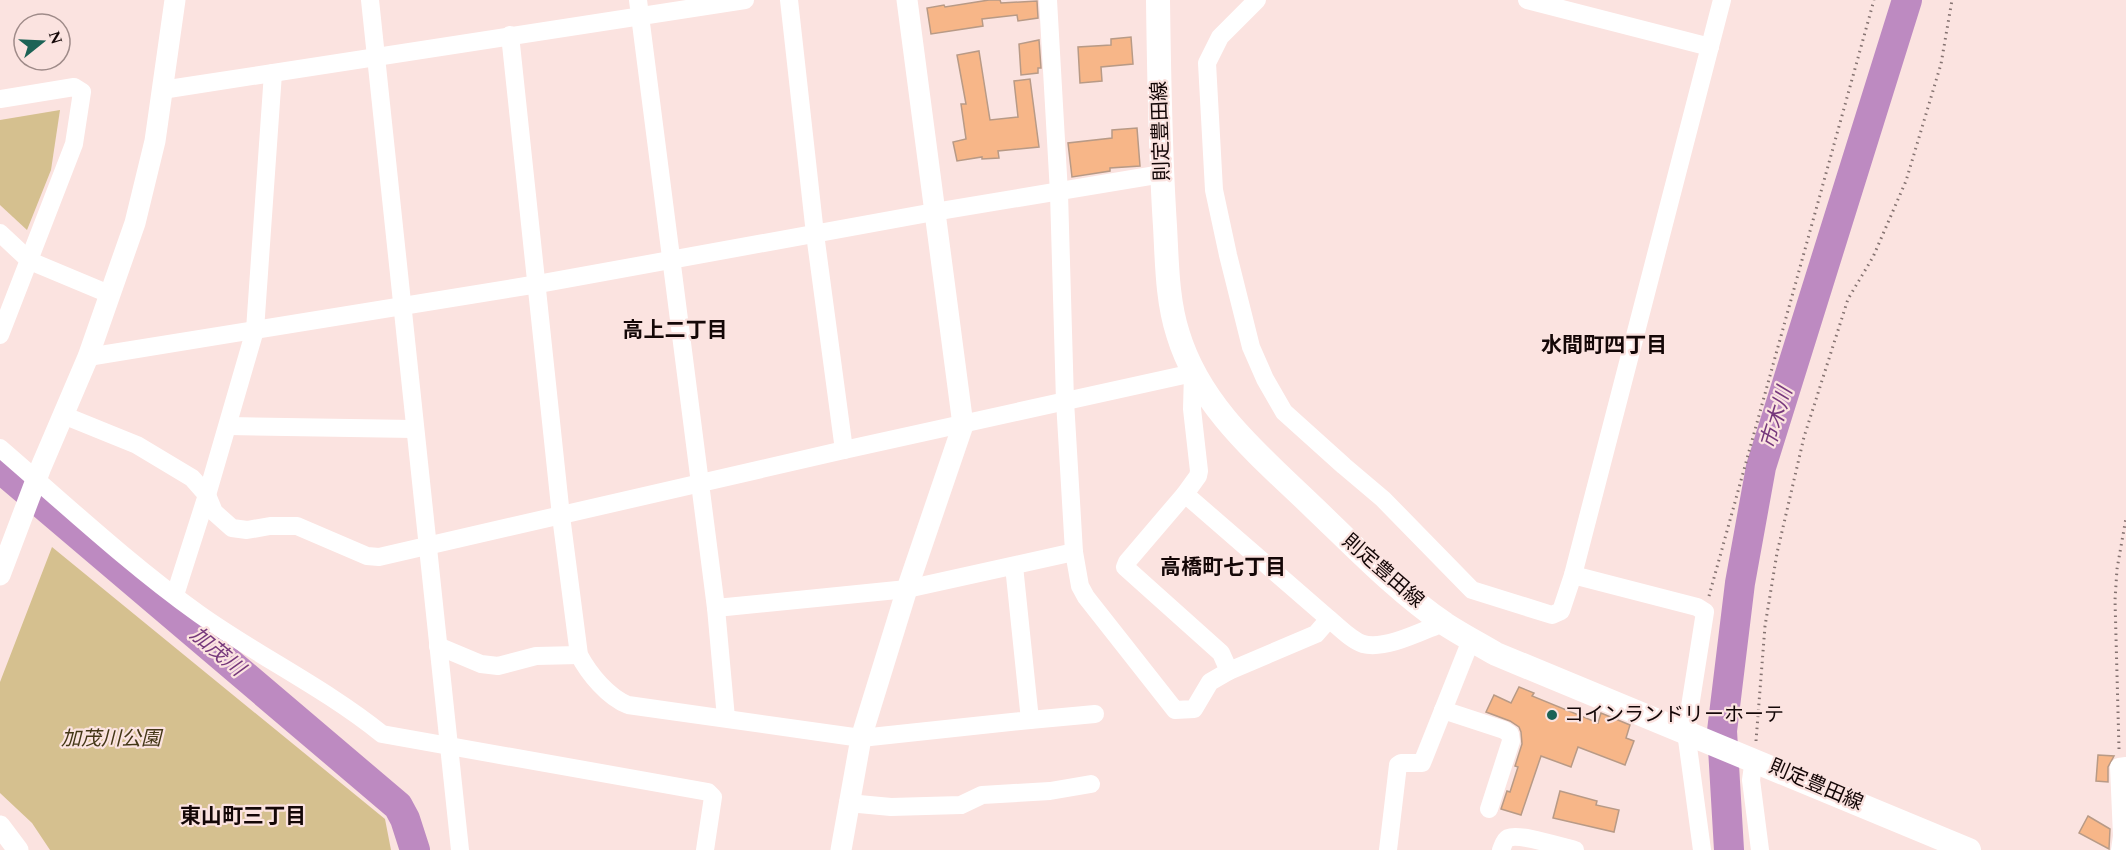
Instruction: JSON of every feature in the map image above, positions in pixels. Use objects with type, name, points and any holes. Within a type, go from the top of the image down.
[{"type":"main road","name":"則定豊田線","points":[[1158,0],[1162,174],[1169,293],[1177,334],[1193,373],[1206,394],[1244,441],[1366,557],[1443,623],[1471,640],[1496,654],[1969,850]]},
{"type":"street","points":[[0,575],[41,467],[88,357],[135,223],[155,141],[175,0]]},
{"type":"street","points":[[370,0],[460,850]]},
{"type":"street","points":[[162,90],[510,35],[639,8],[745,0]]},
{"type":"street","points":[[789,0],[815,234],[844,450]]},
{"type":"street","points":[[841,850],[861,738],[907,589],[963,425],[907,0]]},
{"type":"street","points":[[1048,0],[1059,193],[1065,401],[1074,552],[1080,586],[1086,597],[1175,710],[1194,709],[1210,682],[1229,671],[1316,634],[1329,619]]},
{"type":"street","points":[[1257,0],[1220,38],[1207,63],[1214,190],[1251,347],[1265,379],[1284,412],[1383,499],[1472,590],[1552,615],[1562,611],[1573,575],[1722,0]]},
{"type":"street","points":[[1527,0],[1710,47]]},
{"type":"street","points":[[639,8],[716,608],[726,718]]},
{"type":"street","points":[[510,35],[561,516],[579,655],[585,665],[617,701],[628,705],[861,738],[1095,714]]},
{"type":"street","points":[[175,595],[228,426],[255,330],[273,73]]},
{"type":"street","points":[[0,99],[74,87],[82,92],[74,144],[0,335]]},
{"type":"street","points":[[88,357],[538,284],[934,212],[1059,193],[1162,174]]},
{"type":"street","points":[[0,233],[30,261],[109,294]]},
{"type":"street","points":[[63,416],[137,445],[192,478],[207,495],[214,512],[232,528],[247,530],[270,526],[297,526],[367,556],[379,557],[844,450],[1193,373],[1192,409],[1198,476],[1125,567],[1221,653],[1229,671]]},
{"type":"street","points":[[228,426],[414,429]]},
{"type":"street","points":[[0,448],[145,573],[199,614],[353,711],[382,734],[708,792],[713,797],[705,850]]},
{"type":"street","points":[[1185,494],[1329,619],[1362,644],[1393,642],[1443,623]]},
{"type":"street","points":[[716,608],[907,589],[1074,552]]},
{"type":"street","points":[[1014,566],[1030,720]]},
{"type":"street","points":[[1573,575],[1697,607],[1705,612],[1686,732],[1702,850]]},
{"type":"street","points":[[1388,850],[1398,765],[1422,763],[1471,640]]},
{"type":"street","points":[[438,646],[481,664],[498,666],[536,656],[579,655]]},
{"type":"street","points":[[1443,710],[1510,734],[1511,741],[1489,809]]},
{"type":"street","points":[[1754,759],[1751,780],[1760,850]]},
{"type":"street","points":[[2120,850],[2123,766]]},
{"type":"street","points":[[848,803],[891,807],[961,805],[982,795],[1050,791],[1091,784]]},
{"type":"street","points":[[0,826],[18,850]]},
{"type":"street","points":[[1501,850],[1504,841],[1518,837],[1575,850]]},
{"type":"path","points":[[1705,612],[1874,0]]},
{"type":"path","points":[[1754,759],[1765,626],[1777,553],[1804,438],[1848,299],[1873,257],[1906,181],[1941,64],[1952,0]]},
{"type":"path","points":[[2123,766],[2115,600],[2116,569],[2126,518]]},
{"type":"green space","points":[[60,110],[51,170],[27,230],[0,205],[0,120]]},
{"type":"green space","name":"加茂川公園","points":[[52,547],[385,819],[391,850],[50,850],[32,823],[0,793],[0,682]]},
{"type":"building","points":[[1000,0],[1001,3],[1037,1],[1038,18],[1018,21],[1017,15],[982,19],[983,26],[931,34],[927,8]]},
{"type":"building","points":[[1131,37],[1133,64],[1101,67],[1102,81],[1080,83],[1078,47],[1111,45],[1111,39]]},
{"type":"building","points":[[1039,40],[1041,68],[1038,68],[1038,73],[1021,75],[1019,44]]},
{"type":"building","points":[[979,51],[990,120],[1018,117],[1014,81],[1030,79],[1039,147],[998,151],[999,158],[982,159],[982,157],[957,161],[953,142],[966,139],[961,104],[966,104],[957,55]]},
{"type":"building","points":[[1137,128],[1140,166],[1110,168],[1110,171],[1072,177],[1068,143],[1112,138],[1112,130]]},
{"type":"building","points":[[1519,687],[1534,693],[1532,696],[1598,723],[1601,713],[1630,725],[1626,738],[1634,741],[1625,765],[1578,747],[1571,767],[1541,756],[1521,815],[1501,809],[1507,791],[1510,792],[1518,767],[1515,766],[1522,744],[1521,732],[1519,727],[1510,721],[1486,712],[1494,695],[1511,703]]},
{"type":"building","points":[[2098,755],[2114,756],[2108,767],[2108,782],[2096,781]]},
{"type":"building","points":[[1560,791],[1597,801],[1596,805],[1619,810],[1614,832],[1553,818]]},
{"type":"building","points":[[2088,816],[2110,829],[2109,849],[2079,833]]},
{"type":"waterway","name":"市木川","points":[[1729,850],[1722,731],[1740,583],[1761,467],[1907,0]]},
{"type":"waterway","name":"加茂川","points":[[0,468],[398,806],[405,819],[415,850]]},
{"type":"place","name":"コインランドリーホーテ","points":[[1552,715]]},
{"type":"district","name":"高上二丁目","points":[[675,331]]},
{"type":"district","name":"水間町四丁目","points":[[1604,346]]},
{"type":"district","name":"高橋町七丁目","points":[[1223,568]]},
{"type":"district","name":"東山町三丁目","points":[[243,817]]}]
